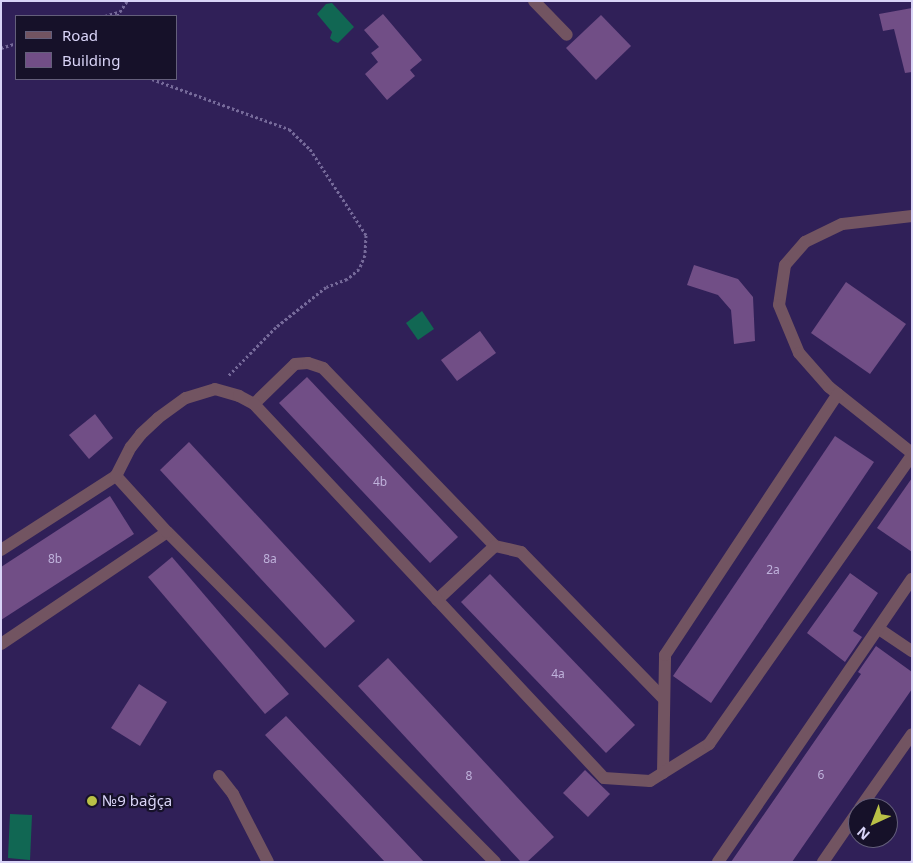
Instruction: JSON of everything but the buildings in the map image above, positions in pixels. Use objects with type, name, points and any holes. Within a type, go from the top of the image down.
[{"type":"street","points":[[534,1],[567,35]]},
{"type":"street","points":[[1,550],[116,476],[131,447],[158,418],[186,398],[215,389],[239,396],[254,404],[604,778],[650,781],[709,744],[912,454],[829,387],[799,353],[779,305],[785,265],[805,242],[842,224],[912,216]]},
{"type":"street","points":[[254,404],[295,364],[308,363],[323,368],[494,546],[521,552],[663,698]]},
{"type":"street","points":[[663,773],[665,655],[838,394]]},
{"type":"street","points":[[116,476],[167,532],[494,862]]},
{"type":"street","points":[[1,644],[167,532]]},
{"type":"street","points":[[437,600],[494,546]]},
{"type":"street","points":[[718,862],[912,579]]},
{"type":"street","points":[[879,629],[912,651]]},
{"type":"street","points":[[867,798],[912,734]]},
{"type":"street","points":[[219,776],[233,794],[268,862]]},
{"type":"street","points":[[823,862],[848,826]]},
{"type":"path","points":[[118,14],[127,1]]},
{"type":"path","points":[[1,48],[15,43]]},
{"type":"path","points":[[155,80],[289,129],[310,149],[366,235],[365,255],[359,269],[347,279],[326,287],[276,326],[215,389]]},
{"type":"shaded area","points":[[332,3],[354,27],[338,43],[330,38],[332,32],[317,14],[326,4]]},
{"type":"shaded area","points":[[422,311],[434,329],[418,340],[406,323]]},
{"type":"shaded area","points":[[10,814],[32,815],[30,860],[8,858]]},
{"type":"place","name":"№9 bağça","points":[[92,801]]}]
